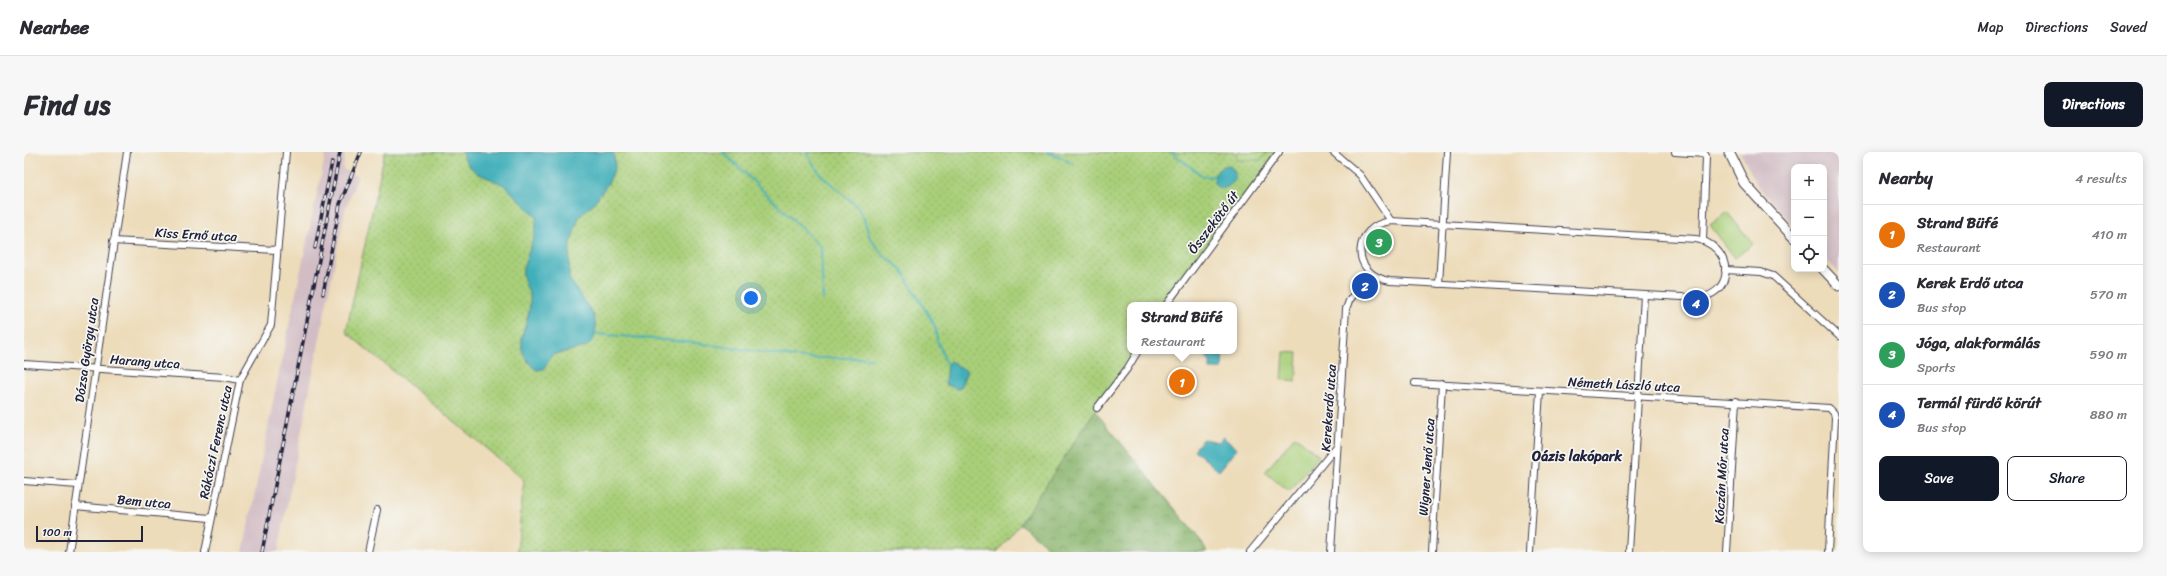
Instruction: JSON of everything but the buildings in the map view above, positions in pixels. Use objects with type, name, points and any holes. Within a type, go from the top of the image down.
[{"type":"street","name":"Dózsa György utca","points":[[69,552],[127,152]]},
{"type":"street","name":"Rákóczi Ferenc utca","points":[[205,552],[210,518],[240,380],[271,325],[286,152]]},
{"type":"street","name":"Összekötő út","points":[[1168,302],[1279,152]]},
{"type":"street","points":[[1333,152],[1341,154],[1360,175],[1391,221]]},
{"type":"street","points":[[1439,284],[1447,152]]},
{"type":"street","points":[[1675,152],[1705,154],[1706,156],[1704,240]]},
{"type":"street","points":[[1729,152],[1744,183],[1792,236]]},
{"type":"street","points":[[1391,221],[1442,224],[1704,240],[1712,244],[1719,252],[1724,262],[1725,270],[1721,286],[1705,297],[1390,281],[1378,278],[1370,273],[1362,262],[1362,242],[1373,227],[1383,222],[1391,221]]},
{"type":"street","name":"Kiss Ernő utca","points":[[113,241],[277,250]]},
{"type":"street","points":[[1725,270],[1761,272],[1773,276],[1839,336]]},
{"type":"street","points":[[1826,272],[1839,286]]},
{"type":"street","name":"Kerekerdő utca","points":[[1331,552],[1346,309],[1349,301],[1370,273]]},
{"type":"street","points":[[1630,552],[1644,295]]},
{"type":"street","points":[[1097,408],[1127,369],[1136,354]]},
{"type":"street","name":"Harang utca","points":[[24,364],[225,377],[240,380]]},
{"type":"street","name":"Németh László utca","points":[[1415,383],[1820,406],[1831,410],[1835,418],[1828,552]]},
{"type":"street","name":"Wigner Jenő utca","points":[[1432,552],[1442,384]]},
{"type":"street","points":[[1530,552],[1540,391]]},
{"type":"street","name":"Kóczán Mór utca","points":[[1728,552],[1736,401]]},
{"type":"street","points":[[1250,552],[1337,446]]},
{"type":"street","points":[[24,481],[78,485]]},
{"type":"street","name":"Bem utca","points":[[75,506],[210,518]]},
{"type":"street","points":[[368,552],[377,510]]},
{"type":"shaded area","points":[[326,152],[345,152],[343,169],[358,176],[345,210],[278,552],[243,552],[278,377]]},
{"type":"shaded area","points":[[1740,152],[1839,152],[1839,273],[1827,260],[1827,164],[1791,164],[1791,222],[1757,185]]},
{"type":"green space","points":[[385,152],[1274,152],[1262,176],[1168,302],[1127,302],[1127,354],[1136,354],[1097,408],[1020,524],[997,552],[517,552],[524,480],[346,332]]},
{"type":"green space","points":[[1237,152],[1267,152],[1261,160],[1236,160]]},
{"type":"green space","points":[[1727,212],[1753,244],[1735,258],[1710,225]]},
{"type":"green space","points":[[1284,352],[1298,353],[1296,382],[1282,380]]},
{"type":"green space","points":[[1095,411],[1201,541],[1207,552],[1054,552],[1020,524]]},
{"type":"green space","points":[[1295,436],[1319,456],[1289,492],[1265,472]]},
{"type":"water","points":[[461,152],[612,152],[614,155],[615,167],[609,182],[593,204],[579,217],[570,245],[569,278],[594,316],[596,327],[594,339],[586,347],[552,355],[544,369],[536,370],[523,353],[522,345],[522,338],[530,302],[529,294],[523,278],[523,269],[536,230],[536,216],[504,185],[477,173],[468,165]]},
{"type":"water","points":[[1227,165],[1232,168],[1234,172],[1234,180],[1228,187],[1218,188],[1215,181],[1215,174]]},
{"type":"water","points":[[1207,354],[1223,354],[1222,369],[1210,369],[1210,359],[1207,359]]},
{"type":"water","points":[[950,361],[967,371],[960,388],[957,389],[945,384],[947,365]]},
{"type":"water","points":[[1223,437],[1237,449],[1219,471],[1194,450],[1203,439],[1219,442]]},
{"type":"waterway","points":[[723,152],[821,247],[823,300]]},
{"type":"waterway","points":[[806,152],[820,174],[857,206],[864,219],[870,238],[883,255],[901,269],[935,326],[937,340],[947,365]]},
{"type":"waterway","points":[[1047,152],[1063,158],[1074,165]]},
{"type":"waterway","points":[[1171,152],[1204,177],[1214,176]]},
{"type":"waterway","points":[[594,331],[598,334],[697,343],[803,358],[872,358]]},
{"type":"railway","points":[[262,552],[340,152]]},
{"type":"railway","points":[[323,294],[340,204],[361,152]]},
{"type":"railway","points":[[315,248],[332,162]]},
{"type":"place","name":"Jóga, alakformálás","points":[[1379,242]]},
{"type":"place","name":"Kerek Erdő utca","points":[[1365,286]]},
{"type":"place","name":"Termál fürdő körút","points":[[1696,303]]},
{"type":"place","name":"Strand Büfé","points":[[1182,382]]},
{"type":"district","name":"Oázis lakópark","points":[[1577,456]]}]
